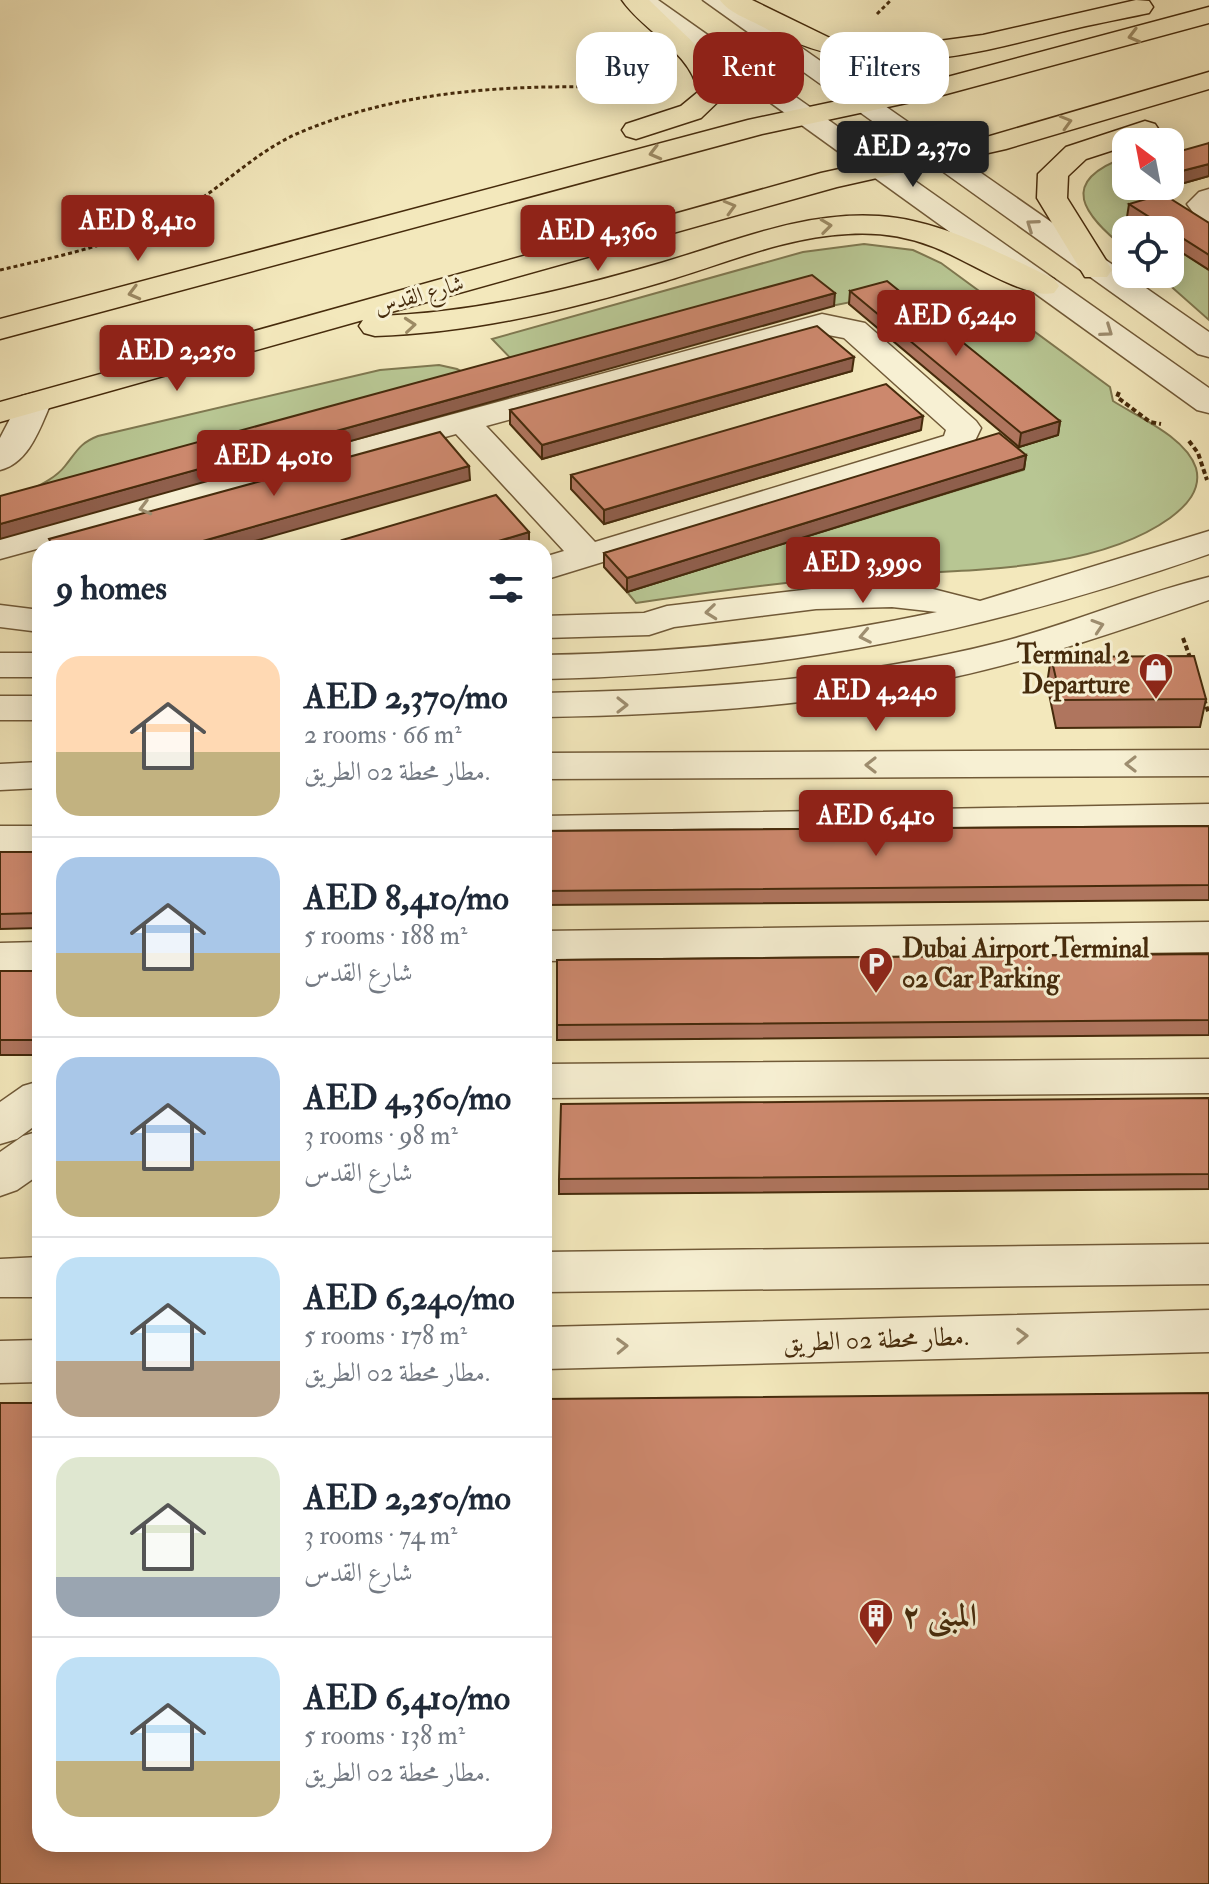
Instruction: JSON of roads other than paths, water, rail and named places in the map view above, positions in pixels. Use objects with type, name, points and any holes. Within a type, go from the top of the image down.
[{"type":"main road","points":[[291,250],[338,226],[426,192],[672,119],[703,103],[712,94],[711,77],[638,0]]},
{"type":"main road","points":[[733,0],[826,46],[863,54],[904,56],[943,50],[1073,19],[1190,0]]},
{"type":"main road","points":[[949,85],[1209,15]]},
{"type":"main road","name":"شارع القدس","points":[[0,412],[831,179],[937,157],[1209,80]]},
{"type":"main road","points":[[0,329],[805,114],[857,104]]},
{"type":"main road","points":[[1096,270],[1052,198],[1053,174],[1076,153],[1166,124]]},
{"type":"main road","points":[[305,327],[393,326],[491,315],[650,276],[775,236],[846,224],[913,230],[941,238],[1043,286]]},
{"type":"street","points":[[638,0],[805,114],[1200,397],[1209,427]]},
{"type":"street","points":[[716,0],[820,73]]},
{"type":"street","points":[[863,104],[1209,347]]},
{"type":"street","points":[[1209,198],[1202,204],[1209,213]]},
{"type":"street","points":[[0,548],[811,326],[834,324],[854,330],[964,428],[959,442],[949,447],[552,567]]},
{"type":"street","points":[[0,460],[17,440],[34,403]]},
{"type":"street","points":[[463,421],[588,556]]},
{"type":"street","points":[[552,667],[643,664],[767,652],[983,611],[1086,583],[1196,546],[1209,522]]},
{"type":"street","points":[[552,705],[708,700],[858,683],[1011,651],[1209,588]]},
{"type":"street","points":[[552,627],[649,624],[667,617],[888,595],[923,598],[983,611]]},
{"type":"street","points":[[552,612],[646,610],[667,617]]},
{"type":"street","points":[[0,616],[32,620]]},
{"type":"street","points":[[0,665],[32,665]]},
{"type":"street","points":[[0,708],[32,708]]},
{"type":"street","points":[[552,766],[1209,763]]},
{"type":"street","points":[[0,777],[32,775]]},
{"type":"street","points":[[552,830],[1209,818]]},
{"type":"street","points":[[0,840],[32,840]]},
{"type":"street","points":[[552,946],[1209,937]]},
{"type":"street","points":[[0,959],[32,957]]},
{"type":"street","points":[[552,1081],[1209,1076]]},
{"type":"street","points":[[0,1091],[32,1091]]},
{"type":"street","points":[[0,1126],[32,1104]]},
{"type":"street","points":[[0,1177],[32,1155]]},
{"type":"street","points":[[552,1272],[1209,1264]]},
{"type":"street","name":"مطار محطة 02 الطريق.","points":[[552,1348],[1209,1331]]},
{"type":"street","points":[[0,1362],[32,1361]]},
{"type":"place","name":"Terminal 2 Departure","points":[[1156,701]]},
{"type":"place","name":"Dubai Airport Terminal 02 Car Parking","points":[[876,995]]},
{"type":"place","name":"المبنى ٢","points":[[876,1647]]}]
